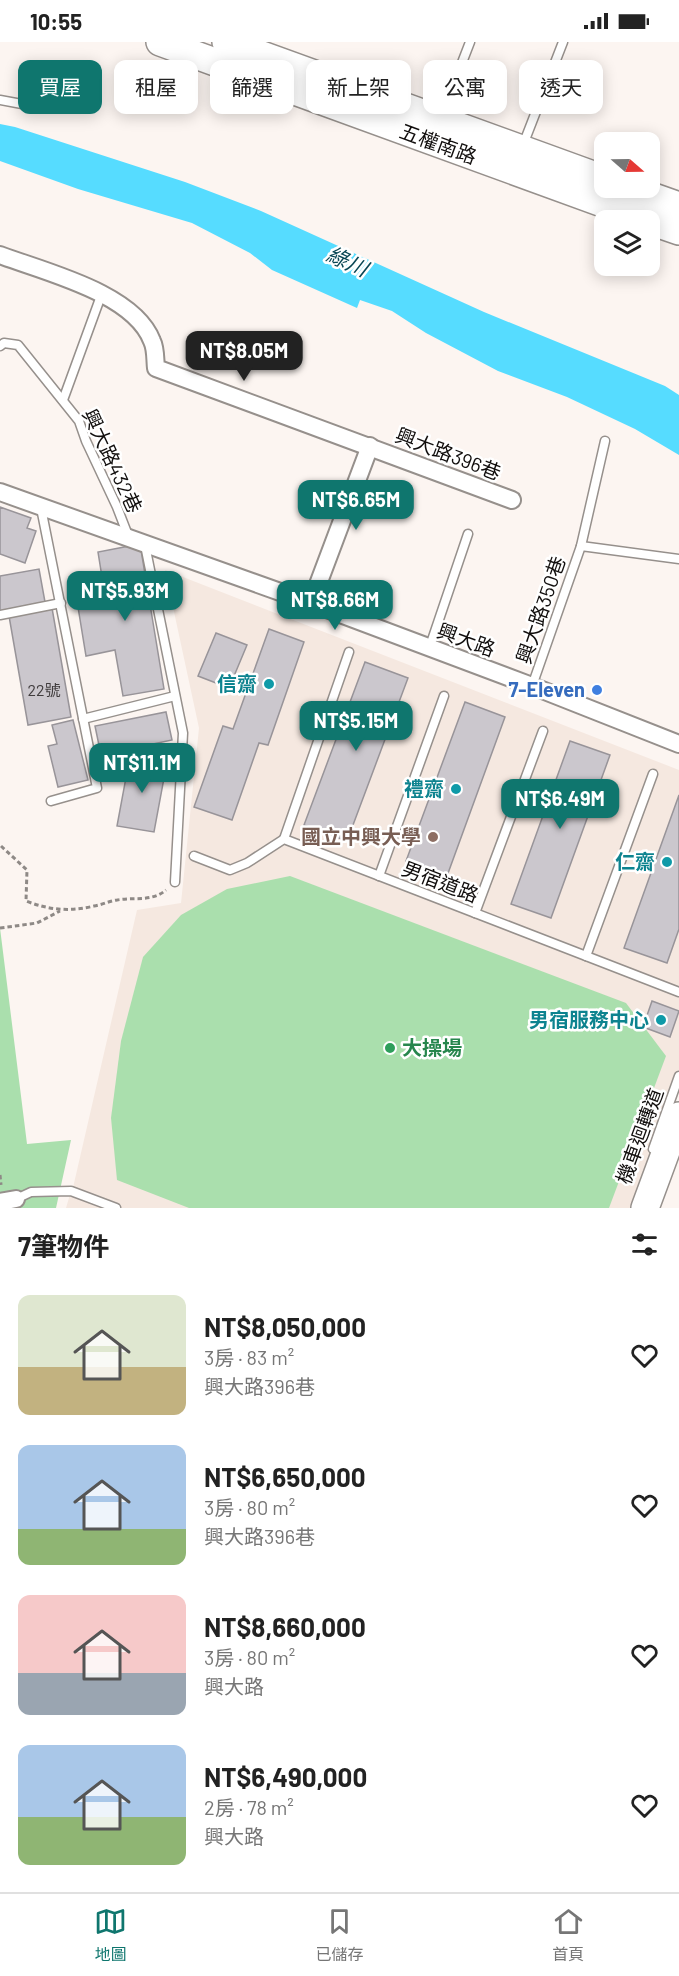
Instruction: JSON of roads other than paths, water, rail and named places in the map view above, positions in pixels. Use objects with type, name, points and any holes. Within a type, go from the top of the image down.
[{"type":"main road","name":"五權南路","points":[[160,42],[436,131],[522,149],[594,175]]},
{"type":"main road","name":"五權南路","points":[[226,42],[623,210]]},
{"type":"main road","points":[[656,198],[679,206]]},
{"type":"main road","name":"五權南路","points":[[660,225],[679,231]]},
{"type":"main road","points":[[645,1208],[679,1116]]},
{"type":"main road","points":[[658,1208],[679,1152]]},
{"type":"street","name":"興大路396巷","points":[[0,255],[102,292],[139,319],[153,342],[156,368],[512,500]]},
{"type":"street","name":"興大路396巷","points":[[311,603],[370,446]]},
{"type":"street","name":"興大路","points":[[0,492],[311,603],[679,744]]},
{"type":"lane","points":[[436,131],[470,42]]},
{"type":"lane","points":[[522,149],[563,42]]},
{"type":"lane","points":[[0,100],[18,103]]},
{"type":"lane","name":"興大路432巷","points":[[63,400],[102,292]]},
{"type":"lane","name":"興大路432巷","points":[[0,346],[4,343],[18,345],[79,421],[129,538]]},
{"type":"lane","name":"興大路350巷","points":[[532,686],[581,546],[605,441]]},
{"type":"lane","points":[[41,507],[97,788],[51,801]]},
{"type":"lane","points":[[429,649],[468,534]]},
{"type":"lane","points":[[145,545],[183,733],[175,882]]},
{"type":"lane","name":"興大路350巷","points":[[581,546],[679,559]]},
{"type":"lane","points":[[0,615],[61,603]]},
{"type":"lane","points":[[194,856],[230,870],[247,863],[284,839],[349,652]]},
{"type":"lane","points":[[83,719],[176,696]]},
{"type":"lane","points":[[379,876],[444,696]]},
{"type":"lane","points":[[475,913],[543,731]]},
{"type":"lane","points":[[586,956],[653,774]]},
{"type":"lane","name":"男宿道路","points":[[284,839],[679,992]]},
{"type":"lane","name":"機車迴轉道","points":[[651,1153],[679,1076]]},
{"type":"lane","points":[[8,1200],[31,1192],[71,1191],[116,1208]]},
{"type":"water","name":"綠川","points":[[0,124],[185,182],[261,211],[484,312],[665,386],[679,395],[679,455],[635,429],[567,397],[498,371],[426,333],[392,311],[360,300],[357,308],[272,270],[250,253],[192,223],[78,189],[0,161]]},
{"type":"place","name":"信齋","points":[[269,684]]},
{"type":"place","name":"7-Eleven","points":[[597,690]]},
{"type":"place","name":"禮齋","points":[[456,789]]},
{"type":"place","name":"國立中興大學","points":[[433,837]]},
{"type":"place","name":"仁齋","points":[[667,862]]},
{"type":"place","name":"男宿服務中心","points":[[661,1020]]},
{"type":"place","name":"大操場","points":[[390,1048]]}]
